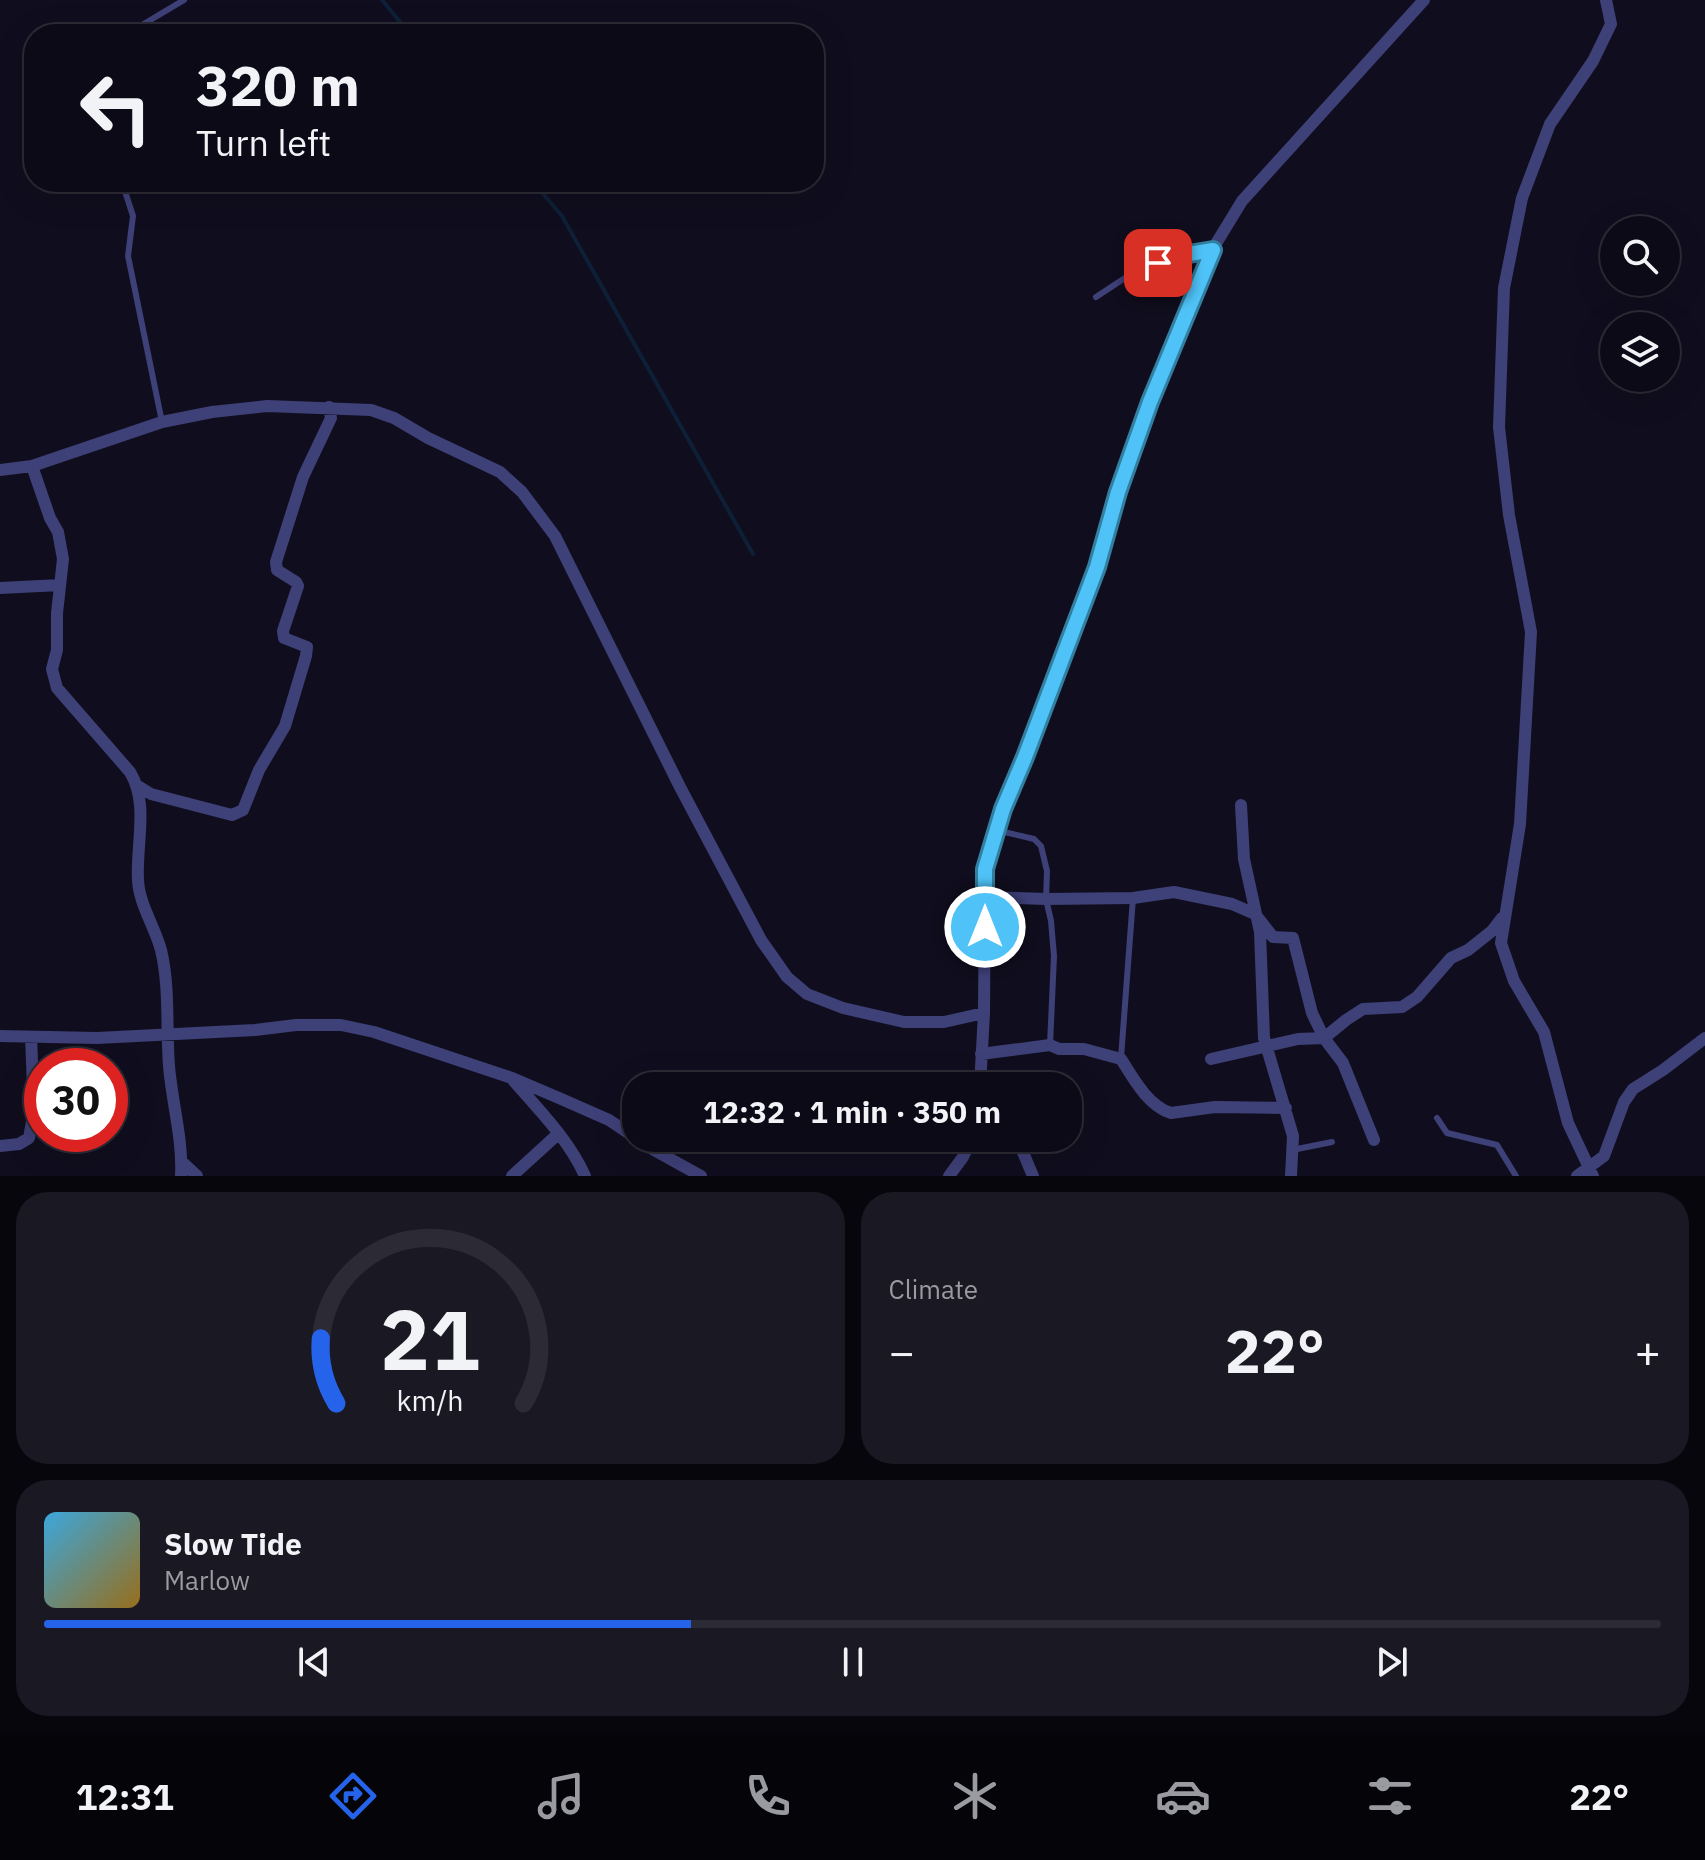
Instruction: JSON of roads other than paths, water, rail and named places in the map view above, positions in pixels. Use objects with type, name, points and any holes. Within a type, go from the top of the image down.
[{"type":"street","points":[[980,1072],[985,869],[996,830],[1097,567],[1118,492],[1150,402],[1213,250],[1242,201],[1424,0]]},
{"type":"street","points":[[1606,0],[1611,24],[1593,61],[1550,124],[1522,198],[1504,288],[1499,427],[1509,515],[1531,632],[1520,824],[1501,943],[1514,981],[1544,1032],[1568,1123],[1586,1173],[1604,1156],[1624,1102],[1633,1089],[1705,1038]]},
{"type":"street","points":[[0,470],[32,466],[162,422],[267,406],[371,410],[394,418],[500,472],[522,492],[555,536],[680,787],[761,940],[787,977],[807,994],[843,1008],[904,1022],[944,1022],[984,1013]]},
{"type":"street","points":[[32,466],[62,549],[57,613],[59,634],[53,677],[57,688],[130,772],[138,786],[151,794],[232,815],[243,810],[259,770],[285,726],[306,656],[307,647],[284,638],[283,631],[298,586],[277,570],[276,562],[303,477],[331,418],[329,407]]},
{"type":"street","points":[[0,588],[60,585]]},
{"type":"street","points":[[138,786],[138,882],[161,949],[167,987],[169,1067],[182,1162],[181,1176]]},
{"type":"street","points":[[1241,805],[1244,859],[1260,932],[1266,1046],[1293,1136],[1291,1176]]},
{"type":"street","points":[[985,897],[1133,898],[1174,892],[1232,904],[1255,914],[1273,937],[1293,938],[1312,1013],[1324,1038],[1343,1063],[1374,1140]]},
{"type":"street","points":[[1211,1059],[1298,1039],[1324,1038],[1363,1009],[1402,1007],[1410,1003],[1451,958],[1468,950],[1492,931],[1504,915]]},
{"type":"street","points":[[0,1036],[97,1038],[341,1025],[408,1041],[512,1078],[609,1120],[701,1176]]},
{"type":"street","points":[[0,1146],[19,1144],[29,1138],[34,1111],[31,1037]]},
{"type":"street","points":[[981,1054],[1050,1045],[1059,1049],[1084,1049],[1121,1059],[1144,1092],[1171,1113],[1215,1107],[1286,1108]]},
{"type":"street","points":[[512,1078],[578,1160],[585,1176]]},
{"type":"street","points":[[512,1176],[558,1134]]},
{"type":"street","points":[[949,1176],[965,1152]]},
{"type":"street","points":[[1023,1152],[1033,1176]]},
{"type":"street","points":[[182,1162],[197,1176]]},
{"type":"lane","points":[[144,24],[184,0]]},
{"type":"lane","points":[[125,192],[133,216],[128,256],[162,422]]},
{"type":"lane","points":[[1096,297],[1134,272],[1183,255],[1213,250]]},
{"type":"lane","points":[[996,830],[1034,839],[1041,846],[1047,871],[1046,899],[1054,956],[1050,1045]]},
{"type":"lane","points":[[1121,1059],[1133,898]]},
{"type":"lane","points":[[1437,1118],[1447,1133],[1497,1145],[1516,1176]]},
{"type":"lane","points":[[1292,1150],[1332,1142]]},
{"type":"waterway","points":[[382,0],[402,24]]},
{"type":"waterway","points":[[542,192],[562,216],[753,554]]}]
